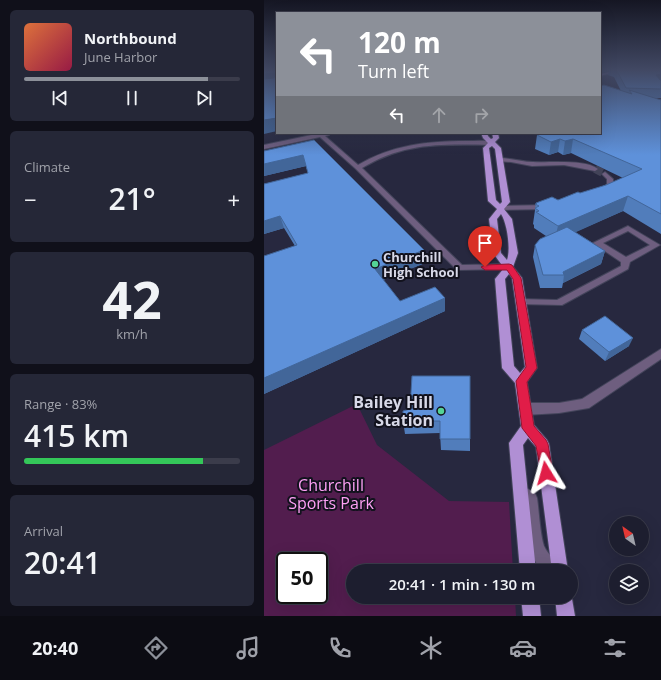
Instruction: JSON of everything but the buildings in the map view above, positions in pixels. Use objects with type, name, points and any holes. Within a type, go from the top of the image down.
[{"type":"main road","points":[[484,134],[485,137],[498,148],[506,202],[493,219],[496,248],[497,253],[517,278],[531,368],[521,381]]},
{"type":"main road","points":[[495,134],[496,138],[486,148],[492,201],[500,208],[508,219],[514,253],[509,267],[500,279],[508,368],[521,381],[528,428],[542,444],[559,564]]},
{"type":"main road","points":[[527,564],[516,443],[528,428]]},
{"type":"main road","points":[[531,604],[532,616]]},
{"type":"main road","points":[[565,604],[566,616]]},
{"type":"street","points":[[264,147],[326,134]]},
{"type":"street","points":[[321,135],[358,168],[460,268],[509,267]]},
{"type":"street","points":[[358,168],[381,154],[423,144],[492,143]]},
{"type":"street","points":[[499,160],[511,160],[532,164],[556,163],[582,165],[595,169]]},
{"type":"street","points":[[593,196],[603,192],[610,185],[610,179],[605,174]]},
{"type":"street","points":[[500,208],[543,208],[557,206]]},
{"type":"street","points":[[628,228],[656,245],[626,261],[597,243],[628,228]]},
{"type":"street","points":[[521,302],[559,302],[625,268],[626,261]]},
{"type":"street","points":[[525,409],[559,408],[585,404],[661,353]]},
{"type":"street","points":[[520,492],[530,498],[536,547],[542,558],[548,564]]},
{"type":"green space","name":"Churchill Sports Park","points":[[357,404],[377,445],[449,501],[509,502],[513,564],[346,564],[346,604],[515,604],[516,616],[264,616],[264,450]]},
{"type":"tunnel","points":[[595,169],[605,174]]},
{"type":"place","name":"Churchill High School","points":[[375,264]]},
{"type":"place","name":"Bailey Hill Station","points":[[441,411]]},
{"type":"route","points":[[485,267],[509,267],[517,278],[531,368],[521,381],[528,428],[542,444],[546,473]]}]
